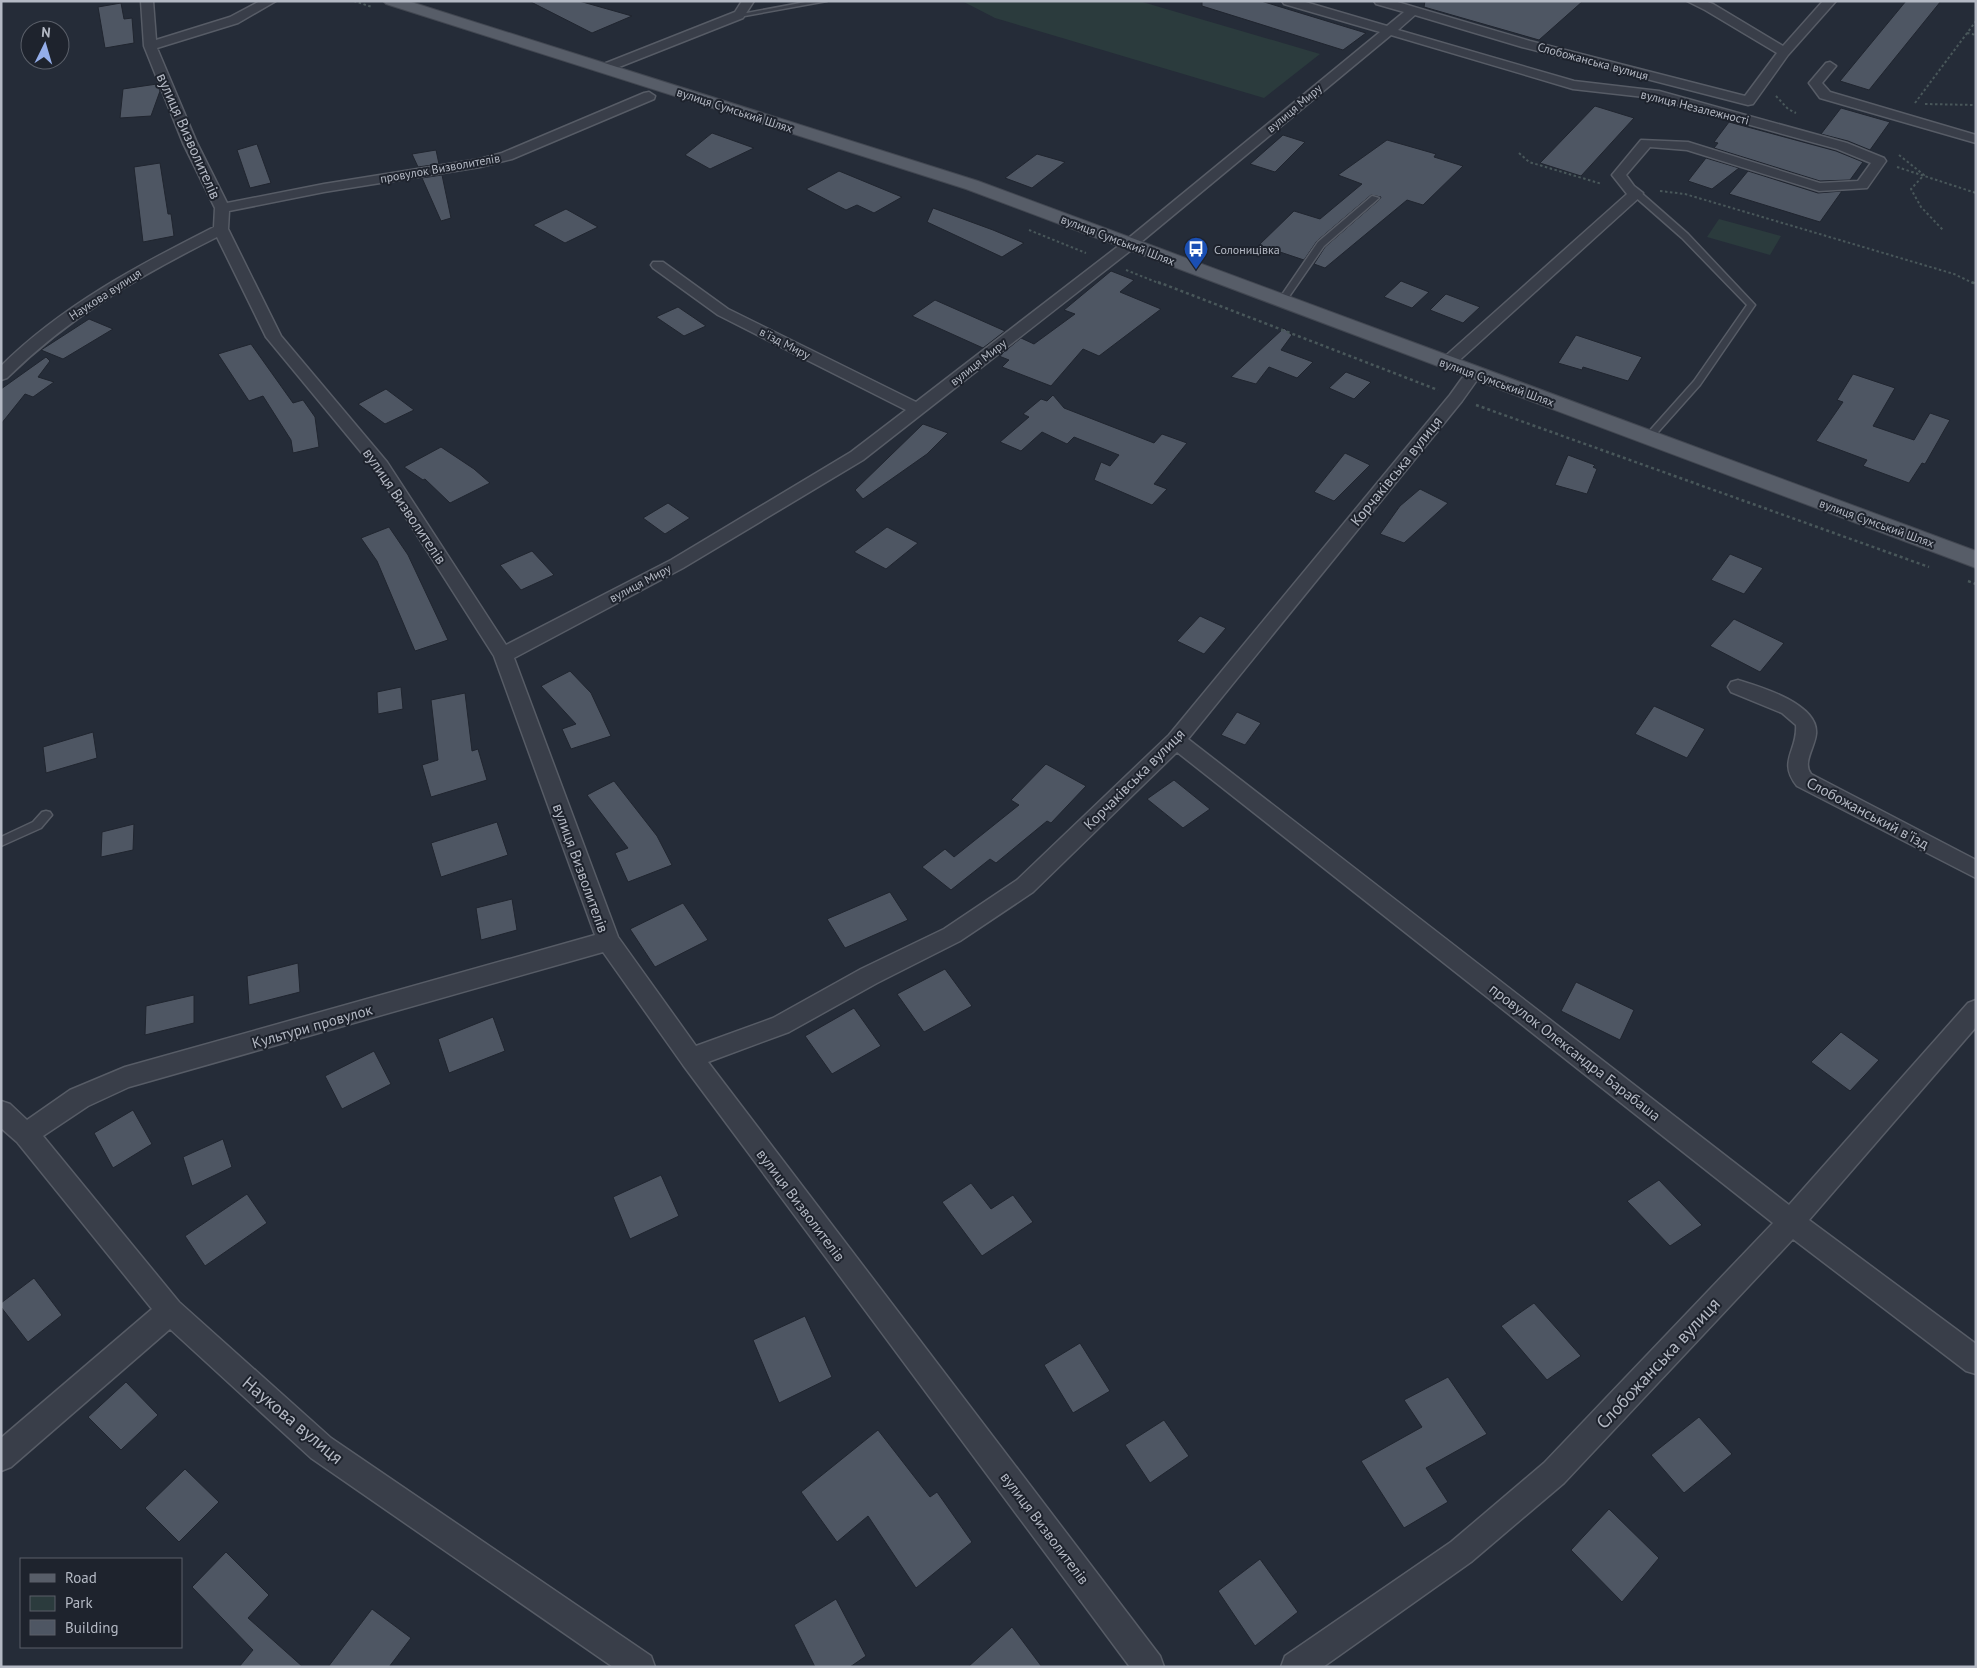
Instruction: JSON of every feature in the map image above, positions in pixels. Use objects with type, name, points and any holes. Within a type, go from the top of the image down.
[{"type":"main road","name":"вулиця Сумський Шлях","points":[[391,1],[972,185],[1976,560]]},
{"type":"street","name":"вулиця Визволителів","points":[[146,1],[150,46],[221,219],[274,337],[381,466],[503,655],[608,941],[691,1058],[1149,1667]]},
{"type":"street","points":[[150,46],[234,20],[270,1]]},
{"type":"street","points":[[605,68],[739,15],[748,1]]},
{"type":"street","name":"вулиця Незалежності","points":[[1288,1],[1573,85],[1654,94],[1842,146],[1879,161]]},
{"type":"street","name":"Слобожанська вулиця","points":[[1380,1],[1535,46],[1748,101],[1784,52],[1830,1]]},
{"type":"street","points":[[1693,1],[1709,6],[1784,52]]},
{"type":"street","name":"вулиця Миру","points":[[503,655],[677,564],[857,456],[1130,244],[1413,10]]},
{"type":"street","points":[[1830,66],[1815,83],[1825,95],[1976,139]]},
{"type":"street","name":"провулок Визволителів","points":[[221,219],[324,188],[480,163],[507,156],[650,96]]},
{"type":"street","points":[[1447,363],[1633,191],[1619,175],[1646,143],[1688,146],[1819,187],[1862,185],[1879,161]]},
{"type":"street","name":"Наукова вулиця","points":[[1,375],[23,353],[66,319],[221,219]]},
{"type":"street","name":"в'їзд Миру","points":[[658,265],[723,312],[918,409]]},
{"type":"street","name":"Корчаківська вулиця","points":[[691,1058],[781,1025],[869,976],[952,935],[1025,886],[1176,740],[1456,398],[1474,373]]},
{"type":"street","name":"Слобожанський в'їзд","points":[[1738,687],[1789,709],[1798,714],[1805,722],[1807,730],[1796,767],[1797,773],[1804,780],[1976,870]]},
{"type":"street","name":"провулок Олександра Барабаша","points":[[1176,740],[1792,1222],[1976,1361]]},
{"type":"street","name":"Культури провулок","points":[[26,1134],[79,1098],[125,1078],[608,941]]},
{"type":"street","name":"Слобожанська вулиця","points":[[1296,1667],[1460,1552],[1554,1474],[1792,1222],[1976,1010]]},
{"type":"street","name":"Наукова вулиця","points":[[1,1112],[26,1134],[170,1311],[321,1448],[640,1667]]},
{"type":"street","points":[[1,1457],[170,1311]]},
{"type":"lane","points":[[739,15],[824,1]]},
{"type":"lane","points":[[1633,191],[1685,236],[1751,305],[1697,383],[1648,438]]},
{"type":"lane","points":[[1281,302],[1321,244],[1376,198]]},
{"type":"lane","points":[[1,842],[37,825],[46,815]]},
{"type":"path","points":[[354,1],[372,7]]},
{"type":"path","points":[[1976,21],[1914,104],[1976,105]]},
{"type":"path","points":[[1967,33],[1976,35]]},
{"type":"path","points":[[1519,153],[1529,162],[1596,183],[1633,191],[1685,194],[1944,271],[1976,284]]},
{"type":"path","points":[[1879,161],[1976,193]]},
{"type":"path","points":[[1023,227],[1106,262],[1456,398],[1929,568]]},
{"type":"path","points":[[1966,581],[1976,584]]},
{"type":"green space","points":[[962,1],[1139,1],[1320,54],[1264,98],[995,18]]},
{"type":"green space","points":[[1719,219],[1781,236],[1770,255],[1707,237]]},
{"type":"building","points":[[529,1],[579,1],[632,16],[592,33]]},
{"type":"building","points":[[1202,1],[1261,1],[1366,33],[1343,50],[1202,6]]},
{"type":"building","points":[[1425,1],[1583,1],[1539,40],[1424,7]]},
{"type":"building","points":[[1906,1],[1941,1],[1869,90],[1840,81]]},
{"type":"building","points":[[121,3],[124,19],[132,18],[134,43],[105,48],[98,7]]},
{"type":"building","points":[[157,84],[160,91],[151,116],[120,118],[123,89]]},
{"type":"building","points":[[1595,106],[1634,118],[1581,176],[1540,163]]},
{"type":"building","points":[[1841,108],[1890,122],[1870,150],[1848,141],[1821,134]]},
{"type":"building","points":[[1729,122],[1836,151],[1863,162],[1850,180],[1820,181],[1714,148],[1718,143],[1714,142]]},
{"type":"building","points":[[712,133],[754,148],[710,169],[685,155]]},
{"type":"building","points":[[1283,135],[1305,142],[1275,172],[1250,164]]},
{"type":"building","points":[[1387,140],[1436,154],[1434,157],[1463,166],[1423,205],[1407,200],[1325,268],[1314,264],[1325,247],[1381,197],[1371,195],[1317,241],[1304,260],[1259,245],[1294,211],[1320,219],[1362,184],[1338,175]]},
{"type":"building","points":[[257,144],[271,183],[250,188],[237,150]]},
{"type":"building","points":[[436,150],[439,164],[418,167],[412,154]]},
{"type":"building","points":[[1037,154],[1065,162],[1032,188],[1005,178]]},
{"type":"building","points":[[1706,158],[1739,168],[1712,189],[1688,181]]},
{"type":"building","points":[[160,163],[168,214],[171,214],[174,236],[143,242],[134,167]]},
{"type":"building","points":[[839,171],[902,197],[874,213],[857,205],[846,210],[806,189]]},
{"type":"building","points":[[1748,171],[1818,193],[1842,191],[1820,222],[1729,194]]},
{"type":"building","points":[[442,175],[451,218],[441,221],[422,178]]},
{"type":"building","points":[[933,208],[1024,243],[1002,257],[927,222]]},
{"type":"building","points":[[566,209],[598,227],[565,243],[533,225]]},
{"type":"building","points":[[1111,271],[1134,280],[1120,292],[1161,309],[1099,356],[1083,349],[1051,386],[1002,367],[1009,360],[999,356],[1021,338],[1034,344],[1075,314],[1064,310]]},
{"type":"building","points":[[1401,281],[1429,292],[1412,308],[1384,297]]},
{"type":"building","points":[[1446,294],[1480,307],[1463,323],[1430,310]]},
{"type":"building","points":[[935,300],[1005,331],[983,348],[912,316]]},
{"type":"building","points":[[678,307],[706,326],[684,336],[656,317]]},
{"type":"building","points":[[89,319],[113,329],[63,359],[41,350]]},
{"type":"building","points":[[1284,328],[1292,335],[1281,350],[1313,362],[1297,378],[1269,367],[1256,384],[1231,377]]},
{"type":"building","points":[[1576,335],[1642,357],[1628,381],[1583,367],[1582,370],[1558,363]]},
{"type":"building","points":[[251,344],[293,403],[303,400],[315,417],[319,447],[293,453],[291,440],[263,396],[249,401],[218,354]]},
{"type":"building","points":[[46,357],[50,361],[38,377],[54,382],[33,397],[25,394],[1,424],[1,389]]},
{"type":"building","points":[[1346,372],[1371,382],[1354,399],[1329,388]]},
{"type":"building","points":[[1853,374],[1895,388],[1873,426],[1914,440],[1930,413],[1950,420],[1925,464],[1922,463],[1909,483],[1863,466],[1867,460],[1816,441],[1843,402],[1837,400]]},
{"type":"building","points":[[386,389],[414,410],[385,424],[358,404]]},
{"type":"building","points":[[1053,395],[1064,408],[1154,443],[1162,434],[1187,443],[1154,484],[1167,489],[1152,505],[1094,480],[1101,462],[1110,466],[1119,455],[1074,437],[1067,444],[1042,432],[1021,451],[1000,442],[1029,417],[1023,414],[1041,399],[1047,401]]},
{"type":"building","points":[[923,424],[948,433],[927,454],[863,499],[855,490]]},
{"type":"building","points":[[441,447],[474,469],[490,483],[450,503],[425,479],[423,480],[404,467]]},
{"type":"building","points":[[1345,453],[1370,465],[1334,501],[1314,492]]},
{"type":"building","points":[[1568,455],[1595,465],[1593,467],[1597,469],[1587,494],[1555,485]]},
{"type":"building","points":[[1420,489],[1448,503],[1404,543],[1380,534],[1400,506]]},
{"type":"building","points":[[668,503],[690,518],[665,534],[643,518]]},
{"type":"building","points":[[389,527],[408,555],[448,640],[415,651],[377,561],[361,538]]},
{"type":"building","points":[[887,527],[918,543],[886,569],[854,552]]},
{"type":"building","points":[[532,551],[554,575],[521,590],[500,565]]},
{"type":"building","points":[[1730,554],[1763,568],[1744,594],[1711,580]]},
{"type":"building","points":[[1200,616],[1226,628],[1204,654],[1177,641]]},
{"type":"building","points":[[1734,619],[1784,643],[1760,672],[1710,646]]},
{"type":"building","points":[[570,671],[591,693],[611,736],[571,749],[562,729],[576,724],[541,686]]},
{"type":"building","points":[[401,687],[403,709],[378,714],[377,692]]},
{"type":"building","points":[[465,693],[472,751],[478,749],[487,780],[431,797],[422,765],[438,760],[431,700]]},
{"type":"building","points":[[1654,706],[1705,729],[1687,758],[1635,734]]},
{"type":"building","points":[[1237,712],[1261,723],[1245,745],[1221,735]]},
{"type":"building","points":[[93,732],[97,758],[46,773],[43,747]]},
{"type":"building","points":[[1046,764],[1086,786],[1051,823],[1047,821],[996,863],[990,859],[951,890],[922,867],[945,849],[954,857],[1019,805],[1011,800]]},
{"type":"building","points":[[1174,780],[1210,809],[1183,828],[1147,799]]},
{"type":"building","points":[[614,781],[657,836],[672,865],[628,882],[615,853],[628,848],[587,795]]},
{"type":"building","points":[[497,822],[508,855],[441,877],[431,843]]},
{"type":"building","points":[[134,824],[133,850],[101,857],[102,832]]},
{"type":"building","points":[[890,892],[908,920],[845,948],[827,919]]},
{"type":"building","points":[[512,899],[517,930],[481,940],[476,908]]},
{"type":"building","points":[[683,903],[708,940],[655,967],[630,929]]},
{"type":"building","points":[[298,963],[300,992],[249,1005],[247,976]]},
{"type":"building","points":[[945,969],[972,1006],[924,1032],[897,994]]},
{"type":"building","points":[[1576,982],[1634,1010],[1620,1040],[1561,1011]]},
{"type":"building","points":[[194,995],[194,1023],[145,1035],[146,1006]]},
{"type":"building","points":[[854,1008],[881,1046],[832,1074],[805,1036]]},
{"type":"building","points":[[493,1017],[505,1051],[449,1073],[438,1039]]},
{"type":"building","points":[[1841,1032],[1879,1060],[1850,1091],[1811,1062]]},
{"type":"building","points":[[374,1051],[391,1084],[342,1109],[325,1076]]},
{"type":"building","points":[[133,1110],[152,1144],[113,1168],[94,1133]]},
{"type":"building","points":[[223,1139],[232,1167],[192,1186],[183,1157]]},
{"type":"building","points":[[661,1175],[679,1216],[630,1239],[613,1197]]},
{"type":"building","points":[[1659,1180],[1702,1225],[1670,1246],[1627,1201]]},
{"type":"building","points":[[971,1183],[991,1209],[1013,1195],[1033,1222],[982,1256],[942,1202]]},
{"type":"building","points":[[247,1194],[267,1223],[205,1266],[185,1236]]},
{"type":"building","points":[[34,1278],[62,1315],[28,1342],[1,1307],[1,1303]]},
{"type":"building","points":[[1534,1303],[1581,1356],[1547,1380],[1501,1326]]},
{"type":"building","points":[[805,1316],[832,1377],[779,1403],[753,1340]]},
{"type":"building","points":[[1080,1343],[1110,1391],[1073,1413],[1044,1365]]},
{"type":"building","points":[[1448,1377],[1487,1434],[1426,1468],[1448,1502],[1404,1528],[1361,1461],[1422,1427],[1404,1400]]},
{"type":"building","points":[[126,1382],[158,1415],[121,1450],[88,1417]]},
{"type":"building","points":[[1699,1417],[1732,1454],[1684,1493],[1651,1455]]},
{"type":"building","points":[[1164,1420],[1189,1456],[1150,1483],[1125,1445]]},
{"type":"building","points":[[878,1430],[930,1497],[937,1492],[972,1542],[916,1588],[868,1516],[837,1542],[801,1492]]},
{"type":"building","points":[[185,1469],[219,1502],[179,1542],[145,1508]]},
{"type":"building","points":[[1609,1509],[1659,1558],[1622,1602],[1571,1550]]},
{"type":"building","points":[[226,1552],[269,1595],[248,1618],[303,1667],[239,1667],[253,1650],[192,1587]]},
{"type":"building","points":[[1260,1559],[1298,1612],[1255,1646],[1218,1591]]},
{"type":"building","points":[[836,1599],[866,1656],[850,1667],[815,1667],[794,1625]]},
{"type":"building","points":[[372,1609],[411,1638],[389,1667],[328,1667]]},
{"type":"building","points":[[1012,1627],[1042,1667],[968,1667]]},
{"type":"place","name":"Солоницівка","points":[[1196,270]]}]
